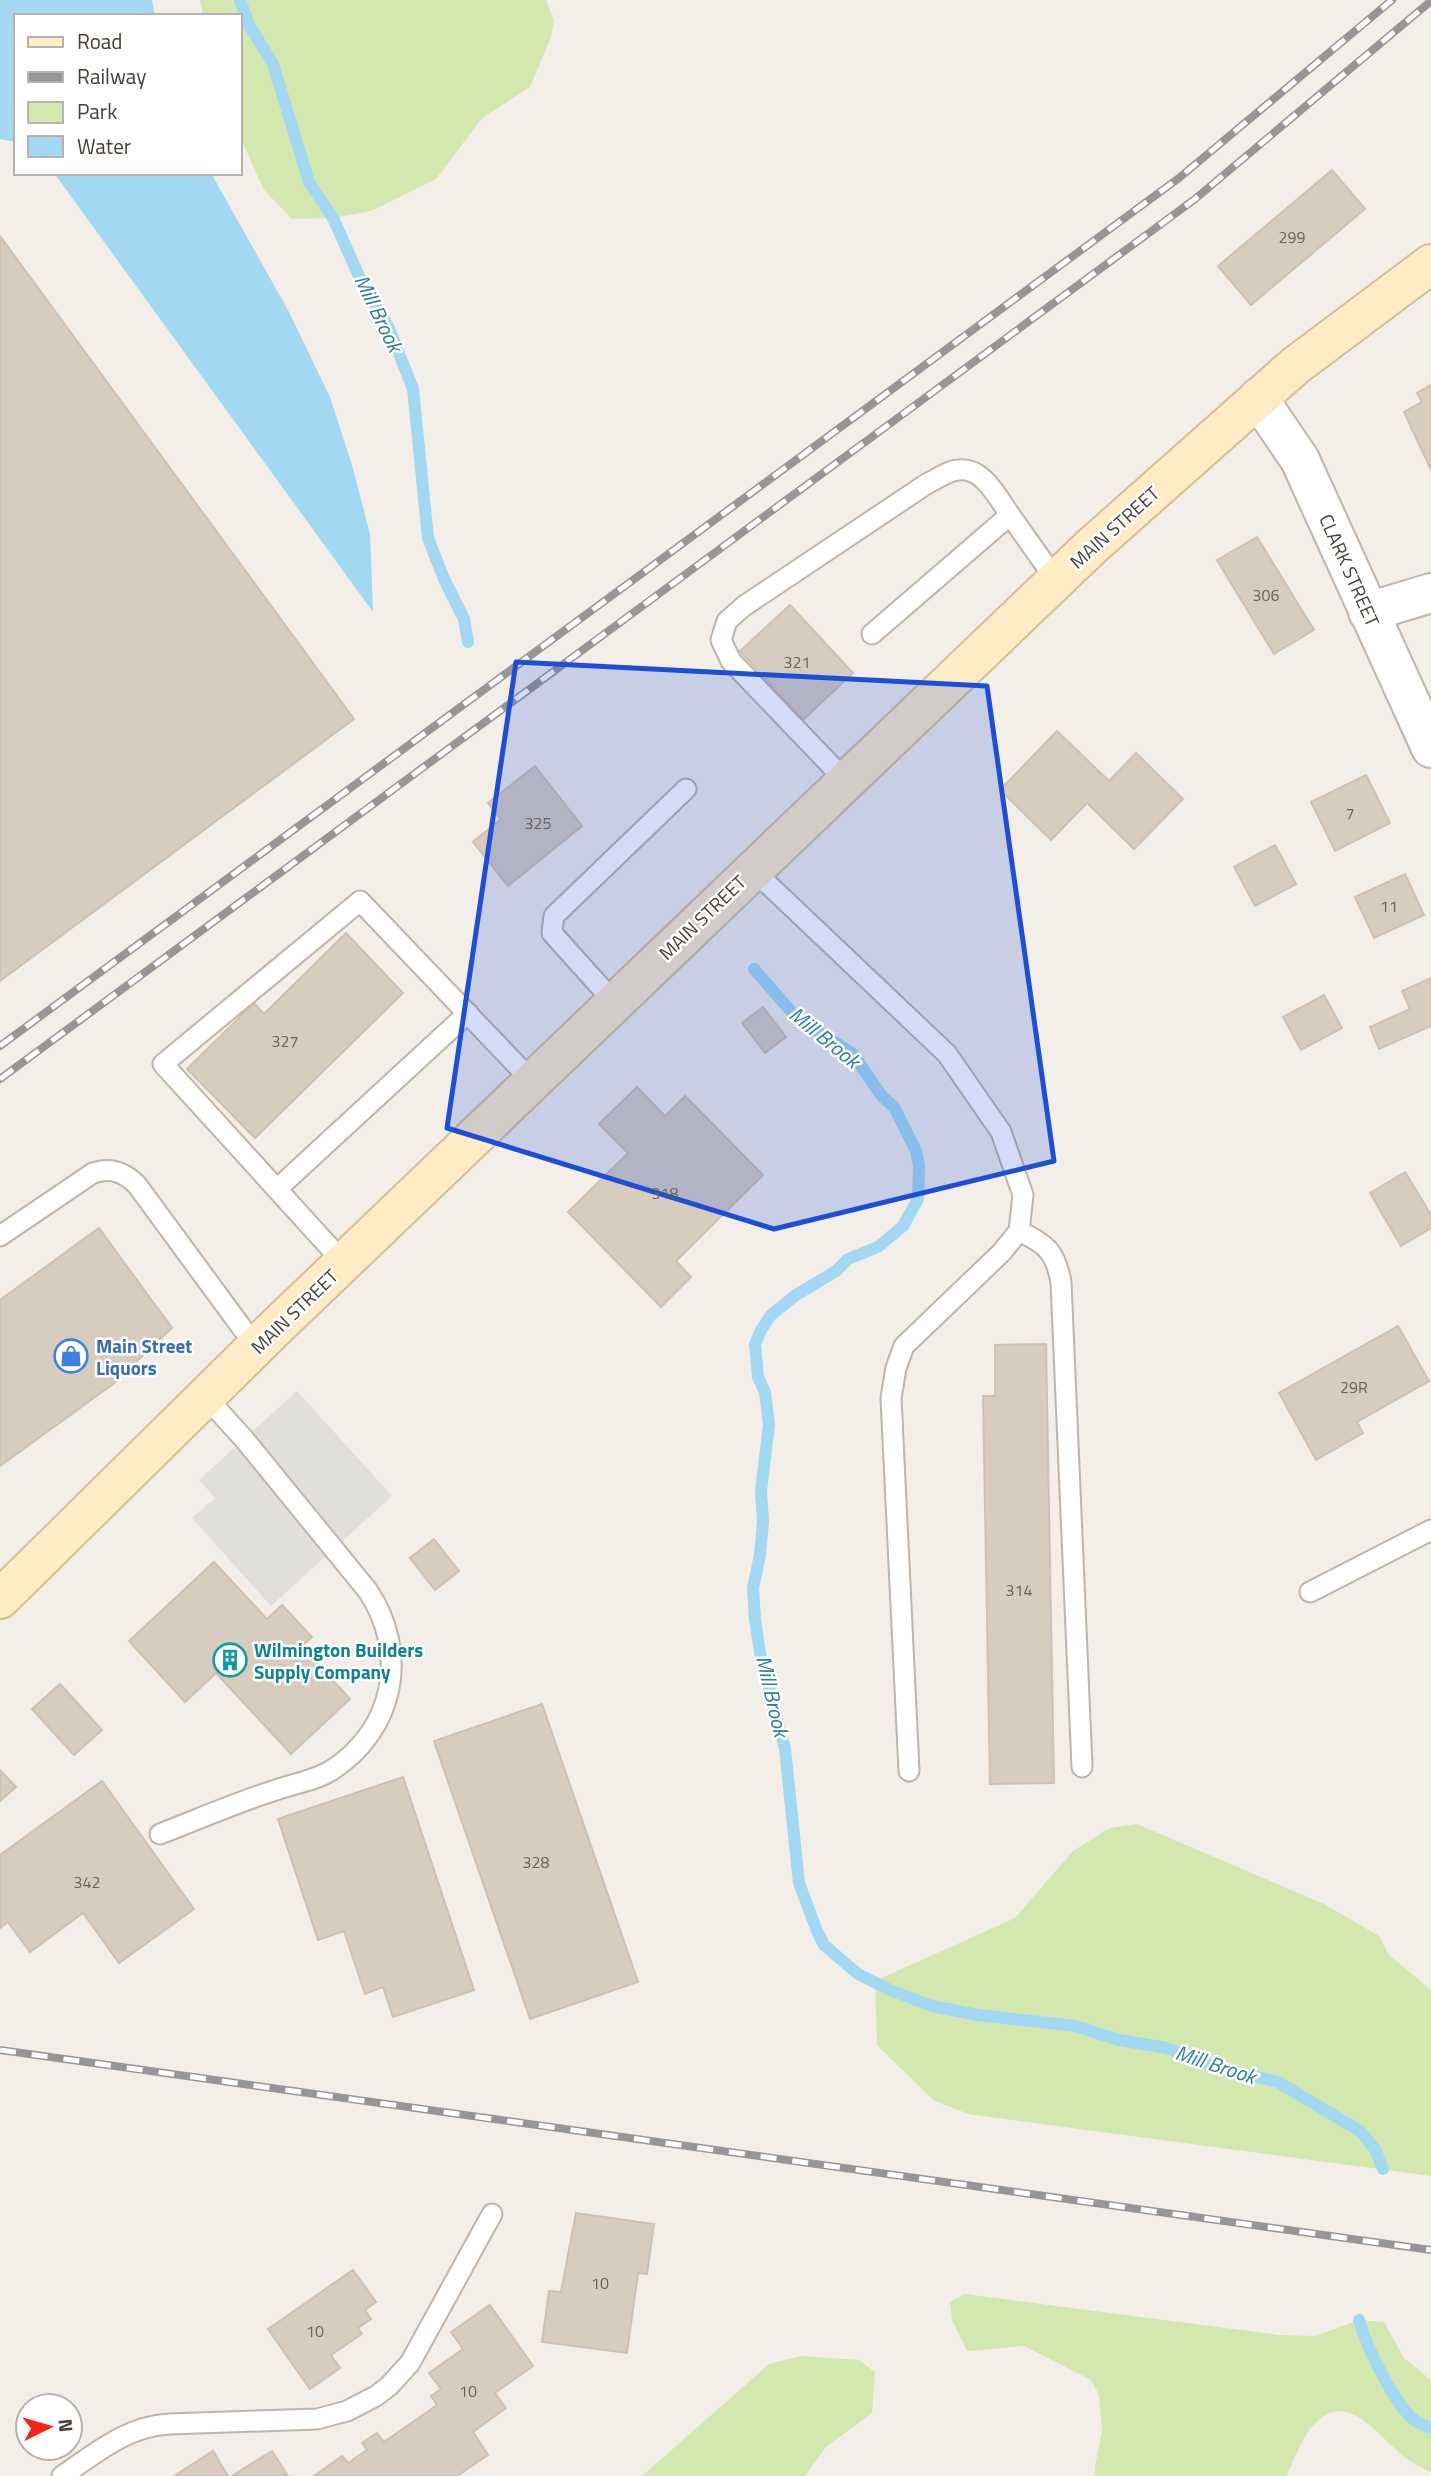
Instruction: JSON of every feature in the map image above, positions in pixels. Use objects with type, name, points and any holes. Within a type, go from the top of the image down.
[{"type":"main road","name":"MAIN STREET","points":[[0,1599],[205,1396],[1056,580],[1295,366],[1431,264]]},
{"type":"street","name":"CLARK STREET","points":[[1258,398],[1300,460],[1431,748]]},
{"type":"street","points":[[1368,612],[1431,593]]},
{"type":"lane","points":[[845,780],[731,661],[721,640],[727,621],[744,606],[928,483],[957,469],[972,471],[991,488],[1056,580]]},
{"type":"lane","points":[[872,634],[1010,515]]},
{"type":"lane","points":[[614,1002],[552,933],[554,916],[686,789]]},
{"type":"lane","points":[[752,869],[947,1054],[1001,1132],[1023,1195],[1019,1231],[1001,1253],[904,1346],[896,1368],[891,1398],[909,1771]]},
{"type":"lane","points":[[344,1263],[163,1065],[360,901],[532,1081]]},
{"type":"lane","points":[[277,1189],[468,1013]]},
{"type":"lane","points":[[0,1236],[93,1173],[100,1170],[117,1171],[137,1185],[256,1347]]},
{"type":"lane","points":[[1019,1231],[1040,1242],[1057,1260],[1061,1282],[1082,1767]]},
{"type":"lane","points":[[160,1834],[276,1789],[317,1778],[333,1769],[364,1741],[378,1723],[391,1671],[389,1637],[384,1619],[372,1598],[244,1439],[205,1396]]},
{"type":"lane","points":[[1310,1592],[1431,1530]]},
{"type":"lane","points":[[62,2476],[122,2436],[157,2424],[317,2419],[362,2404],[389,2386],[410,2362],[492,2214]]},
{"type":"highlighted area","points":[[516,662],[987,686],[1054,1161],[774,1229],[447,1128]]},
{"type":"green space","points":[[200,0],[546,0],[554,20],[551,37],[530,87],[482,118],[436,179],[371,211],[333,218],[292,219],[264,190],[242,141],[242,14],[203,14]]},
{"type":"green space","points":[[1137,1824],[1324,1904],[1379,1936],[1388,1954],[1431,1990],[1431,2176],[968,2114],[933,2100],[877,2045],[875,1981],[1015,1918],[1073,1851],[1110,1828]]},
{"type":"green space","points":[[965,2294],[1279,2335],[1315,2336],[1359,2320],[1384,2322],[1404,2358],[1431,2380],[1431,2472],[1407,2459],[1362,2420],[1350,2413],[1337,2411],[1324,2416],[1307,2433],[1286,2476],[1095,2476],[1102,2431],[1099,2395],[1091,2380],[1024,2346],[967,2351],[952,2320],[950,2302]]},
{"type":"green space","points":[[801,2356],[859,2360],[875,2372],[872,2413],[826,2447],[805,2476],[642,2476],[769,2364]]},
{"type":"shaded area","points":[[297,1391],[392,1496],[271,1606],[192,1518],[215,1498],[199,1480]]},
{"type":"water","points":[[0,0],[152,0],[155,14],[14,14],[14,142],[0,139]]},
{"type":"water","points":[[55,175],[212,175],[289,312],[330,397],[370,534],[373,612]]},
{"type":"building","points":[[1332,170],[1365,209],[1251,305],[1218,266]]},
{"type":"building","points":[[0,236],[354,719],[0,981]]},
{"type":"building","points":[[1431,385],[1431,470],[1404,412],[1422,402],[1417,393]]},
{"type":"building","points":[[1257,537],[1314,630],[1274,654],[1217,560]]},
{"type":"building","points":[[790,605],[853,673],[803,720],[740,651]]},
{"type":"building","points":[[1057,731],[1109,781],[1136,753],[1183,799],[1134,849],[1087,803],[1051,840],[1000,790]]},
{"type":"building","points":[[535,766],[582,826],[508,886],[473,842],[501,819],[488,803]]},
{"type":"building","points":[[1366,775],[1390,823],[1335,851],[1311,802]]},
{"type":"building","points":[[1275,845],[1296,884],[1255,906],[1234,867]]},
{"type":"building","points":[[1405,874],[1424,915],[1374,938],[1355,897]]},
{"type":"building","points":[[346,933],[403,993],[255,1138],[187,1069],[254,1003],[264,1014]]},
{"type":"building","points":[[1431,978],[1431,1026],[1379,1049],[1370,1027],[1410,1009],[1402,991]]},
{"type":"building","points":[[1324,995],[1342,1028],[1301,1050],[1283,1017]]},
{"type":"building","points":[[763,1007],[786,1037],[765,1053],[742,1023]]},
{"type":"building","points":[[637,1087],[665,1116],[685,1096],[763,1175],[676,1261],[691,1277],[661,1307],[568,1212],[628,1153],[599,1124]]},
{"type":"building","points":[[1405,1172],[1431,1215],[1431,1228],[1401,1246],[1370,1193]]},
{"type":"building","name":"Main Street Liquors","points":[[99,1228],[172,1328],[113,1384],[0,1466],[0,1300]]},
{"type":"building","points":[[1398,1326],[1429,1381],[1357,1422],[1363,1433],[1316,1460],[1279,1393]]},
{"type":"building","points":[[1046,1344],[1054,1783],[990,1784],[983,1396],[995,1396],[995,1345]]},
{"type":"building","points":[[434,1539],[459,1571],[435,1590],[410,1558]]},
{"type":"building","name":"Wilmington Builders Supply Company","points":[[214,1562],[267,1619],[282,1605],[312,1637],[302,1646],[350,1699],[291,1754],[216,1673],[185,1702],[129,1641]]},
{"type":"building","points":[[60,1684],[102,1730],[74,1755],[32,1709]]},
{"type":"building","points":[[542,1704],[638,1982],[530,2019],[434,1741]]},
{"type":"building","points":[[0,1770],[16,1787],[0,1801]]},
{"type":"building","points":[[403,1777],[474,1990],[393,2017],[383,1987],[365,1994],[344,1931],[318,1940],[278,1819]]},
{"type":"building","points":[[102,1781],[194,1909],[119,1963],[83,1913],[30,1952],[8,1922],[0,1928],[0,1855]]},
{"type":"building","points":[[576,2213],[654,2224],[647,2274],[638,2273],[627,2353],[542,2342],[549,2291],[561,2292]]},
{"type":"building","points":[[353,2270],[376,2302],[365,2310],[371,2319],[358,2328],[362,2334],[331,2355],[340,2368],[310,2389],[268,2329]]},
{"type":"building","points":[[490,2305],[533,2366],[495,2393],[506,2408],[473,2432],[488,2455],[457,2476],[314,2476],[342,2456],[348,2463],[367,2450],[362,2443],[377,2433],[384,2442],[437,2405],[431,2396],[441,2389],[429,2373],[463,2349],[451,2332]]},
{"type":"building","points":[[213,2451],[228,2476],[174,2476]]},
{"type":"building","points":[[272,2451],[288,2476],[232,2476]]},
{"type":"waterway","name":"Mill Brook","points":[[240,0],[249,25],[273,64],[309,182],[333,218],[363,285],[389,328],[413,389],[428,538],[464,619],[468,642]]},
{"type":"waterway","name":"Mill Brook","points":[[754,969],[796,1017],[853,1054],[881,1095],[894,1107],[916,1151],[919,1166],[918,1199],[903,1226],[878,1247],[848,1259],[836,1271],[796,1295],[771,1315],[755,1344],[758,1377],[765,1392],[769,1425],[761,1491],[763,1522],[760,1555],[753,1588],[755,1619],[760,1653],[785,1749],[799,1883],[824,1945],[858,1974],[932,2006],[978,2015],[1075,2026],[1119,2040],[1167,2048],[1231,2073],[1278,2082],[1360,2131],[1375,2149],[1383,2169]]},
{"type":"waterway","name":"Mill Brook","points":[[1359,2320],[1375,2359],[1399,2403],[1416,2421],[1431,2428]]},
{"type":"railway","points":[[0,1046],[1179,178],[1392,0]]},
{"type":"railway","points":[[0,1079],[1195,199],[1431,1]]},
{"type":"railway","points":[[0,2050],[1431,2250]]},
{"type":"place","name":"Main Street Liquors","points":[[71,1356]]},
{"type":"place","name":"Wilmington Builders Supply Company","points":[[230,1660]]}]
